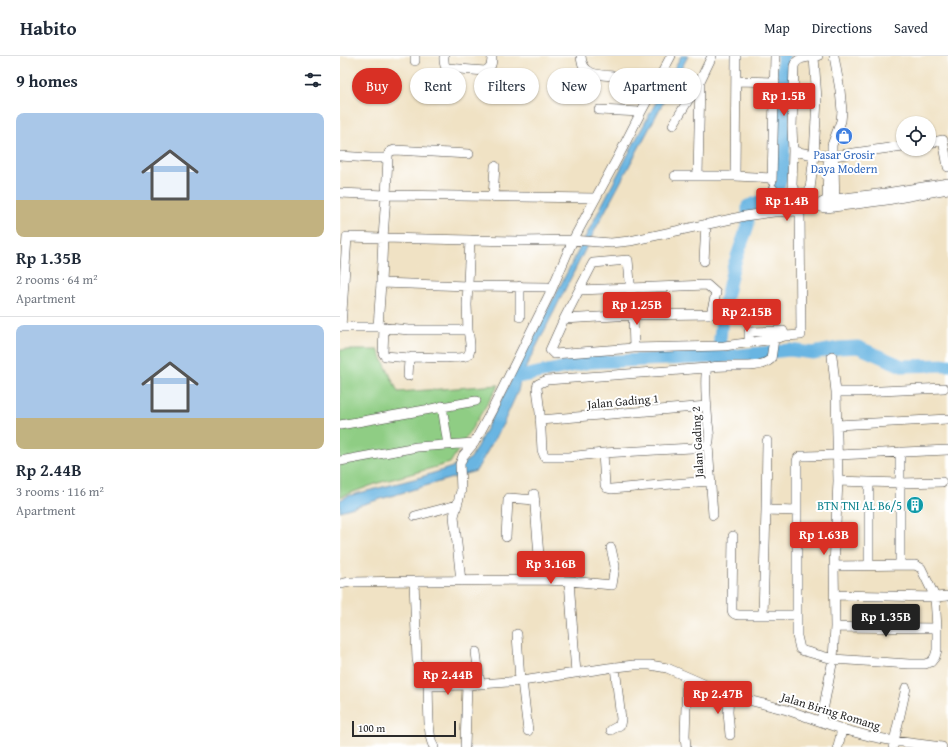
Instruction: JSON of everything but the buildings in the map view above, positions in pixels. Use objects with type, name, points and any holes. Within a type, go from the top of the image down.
[{"type":"street","points":[[444,56],[444,63],[447,68],[485,70],[490,68],[492,56]]},
{"type":"street","points":[[581,56],[583,65],[587,70],[594,74],[609,75]]},
{"type":"street","points":[[461,581],[454,516],[461,491],[460,464],[463,456],[474,443],[505,384],[577,240],[596,198],[671,56]]},
{"type":"street","points":[[701,79],[712,56]]},
{"type":"street","points":[[735,176],[736,56]]},
{"type":"street","points":[[774,212],[772,183],[775,56]]},
{"type":"street","points":[[816,56],[817,99],[814,155],[810,189],[808,192],[802,194],[795,191],[792,186],[793,151],[792,127],[794,66],[798,59],[816,56]]},
{"type":"street","points":[[831,204],[832,145],[841,121],[842,111],[834,56]]},
{"type":"street","points":[[736,81],[774,82]]},
{"type":"street","points":[[673,125],[686,104]]},
{"type":"street","points":[[698,176],[700,104]]},
{"type":"street","points":[[599,110],[641,112]]},
{"type":"street","points":[[936,141],[946,140],[948,167]]},
{"type":"street","points":[[793,151],[814,155],[896,147]]},
{"type":"street","points":[[469,154],[395,150],[389,153],[381,283],[381,327],[383,353],[385,356],[410,358],[458,358],[469,354],[468,286],[470,240]]},
{"type":"street","points":[[340,156],[388,158]]},
{"type":"street","points":[[493,197],[495,166]]},
{"type":"street","points":[[675,176],[735,176],[772,183]]},
{"type":"street","points":[[831,204],[948,183]]},
{"type":"street","points":[[468,330],[409,330],[381,327],[340,327],[343,237],[520,241],[577,240],[591,242],[630,241],[748,216],[774,212],[800,211],[816,206],[831,204],[887,200],[948,189]]},
{"type":"street","points":[[340,193],[596,198]]},
{"type":"street","points":[[634,348],[633,315],[628,260],[593,263],[550,350],[554,354],[634,348],[724,346],[774,342],[785,336],[801,335],[800,211]]},
{"type":"street","points":[[704,261],[706,224]]},
{"type":"street","points":[[381,283],[552,288]]},
{"type":"street","points":[[564,319],[633,315],[710,314],[716,293],[707,285],[579,290]]},
{"type":"street","points":[[520,286],[520,317]]},
{"type":"street","points":[[749,343],[749,332],[782,331],[785,336]]},
{"type":"street","points":[[708,445],[692,448],[604,453],[568,457],[545,457],[542,450],[537,388],[538,384],[547,380],[708,368],[717,366],[762,364],[772,359],[774,342]]},
{"type":"street","points":[[821,721],[833,659],[835,627],[834,566],[838,481],[836,392],[832,356]]},
{"type":"street","points":[[408,376],[410,358]]},
{"type":"street","name":"Jalan Gading 2","points":[[708,368],[706,372],[710,441],[708,445],[713,515]]},
{"type":"street","points":[[836,392],[944,388]]},
{"type":"street","points":[[340,424],[476,401]]},
{"type":"street","points":[[442,406],[448,445]]},
{"type":"street","name":"Jalan Gading 1","points":[[540,420],[707,406]]},
{"type":"street","points":[[837,425],[948,419]]},
{"type":"street","points":[[763,616],[767,441]]},
{"type":"street","points":[[340,461],[417,447],[474,443]]},
{"type":"street","points":[[834,566],[915,565],[920,568],[935,597],[937,628],[936,656],[932,662],[926,664],[909,664],[833,659],[800,649],[797,615],[797,461],[801,456],[948,450]]},
{"type":"street","points":[[900,452],[900,565]]},
{"type":"street","points":[[604,453],[605,485],[607,488],[611,489],[710,481]]},
{"type":"street","points":[[838,481],[900,483],[942,482]]},
{"type":"street","points":[[868,482],[870,565]]},
{"type":"street","points":[[506,537],[509,498],[534,497],[541,580]]},
{"type":"street","points":[[415,516],[457,505]]},
{"type":"street","points":[[766,510],[797,510]]},
{"type":"street","points":[[733,536],[732,611],[735,615],[797,615]]},
{"type":"street","points":[[340,584],[350,582],[541,580],[612,585],[615,566],[611,548]]},
{"type":"street","points":[[414,581],[417,660],[419,667]]},
{"type":"street","points":[[569,581],[576,673]]},
{"type":"street","points":[[835,595],[948,596]]},
{"type":"street","points":[[835,627],[937,628]]},
{"type":"street","points":[[517,634],[521,681],[528,731]]},
{"type":"street","points":[[476,652],[480,684]]},
{"type":"street","name":"Jalan Biring Romang","points":[[434,747],[431,743],[428,686],[521,681],[642,664],[661,666],[729,695],[776,706],[842,729],[893,744],[942,747]]},
{"type":"street","points":[[611,730],[620,725],[621,719],[615,667]]},
{"type":"street","points":[[686,747],[684,736],[687,677]]},
{"type":"street","points":[[465,747],[466,685]]},
{"type":"street","points":[[893,744],[906,688]]},
{"type":"street","points":[[729,695],[728,712],[730,736]]},
{"type":"street","points":[[838,747],[842,729]]},
{"type":"green space","points":[[340,350],[378,350],[398,392],[499,385],[450,463],[378,483],[340,497]]},
{"type":"water","points":[[681,56],[688,56],[682,68],[675,68]]},
{"type":"water","points":[[655,104],[662,104],[596,228],[521,377],[518,391],[503,424],[476,471],[340,511],[340,500],[348,496],[418,478],[462,464],[471,458]]},
{"type":"waterway","points":[[718,357],[723,310],[733,268],[748,225],[748,206],[772,197],[781,180],[784,144],[783,56]]},
{"type":"waterway","points":[[518,377],[591,362],[721,357],[790,350],[813,353],[839,348],[858,347],[902,366],[948,365]]},
{"type":"place","name":"Pasar Grosir Daya Modern","points":[[844,136]]},
{"type":"place","name":"BTN TNI AL B6/5","points":[[915,505]]}]
